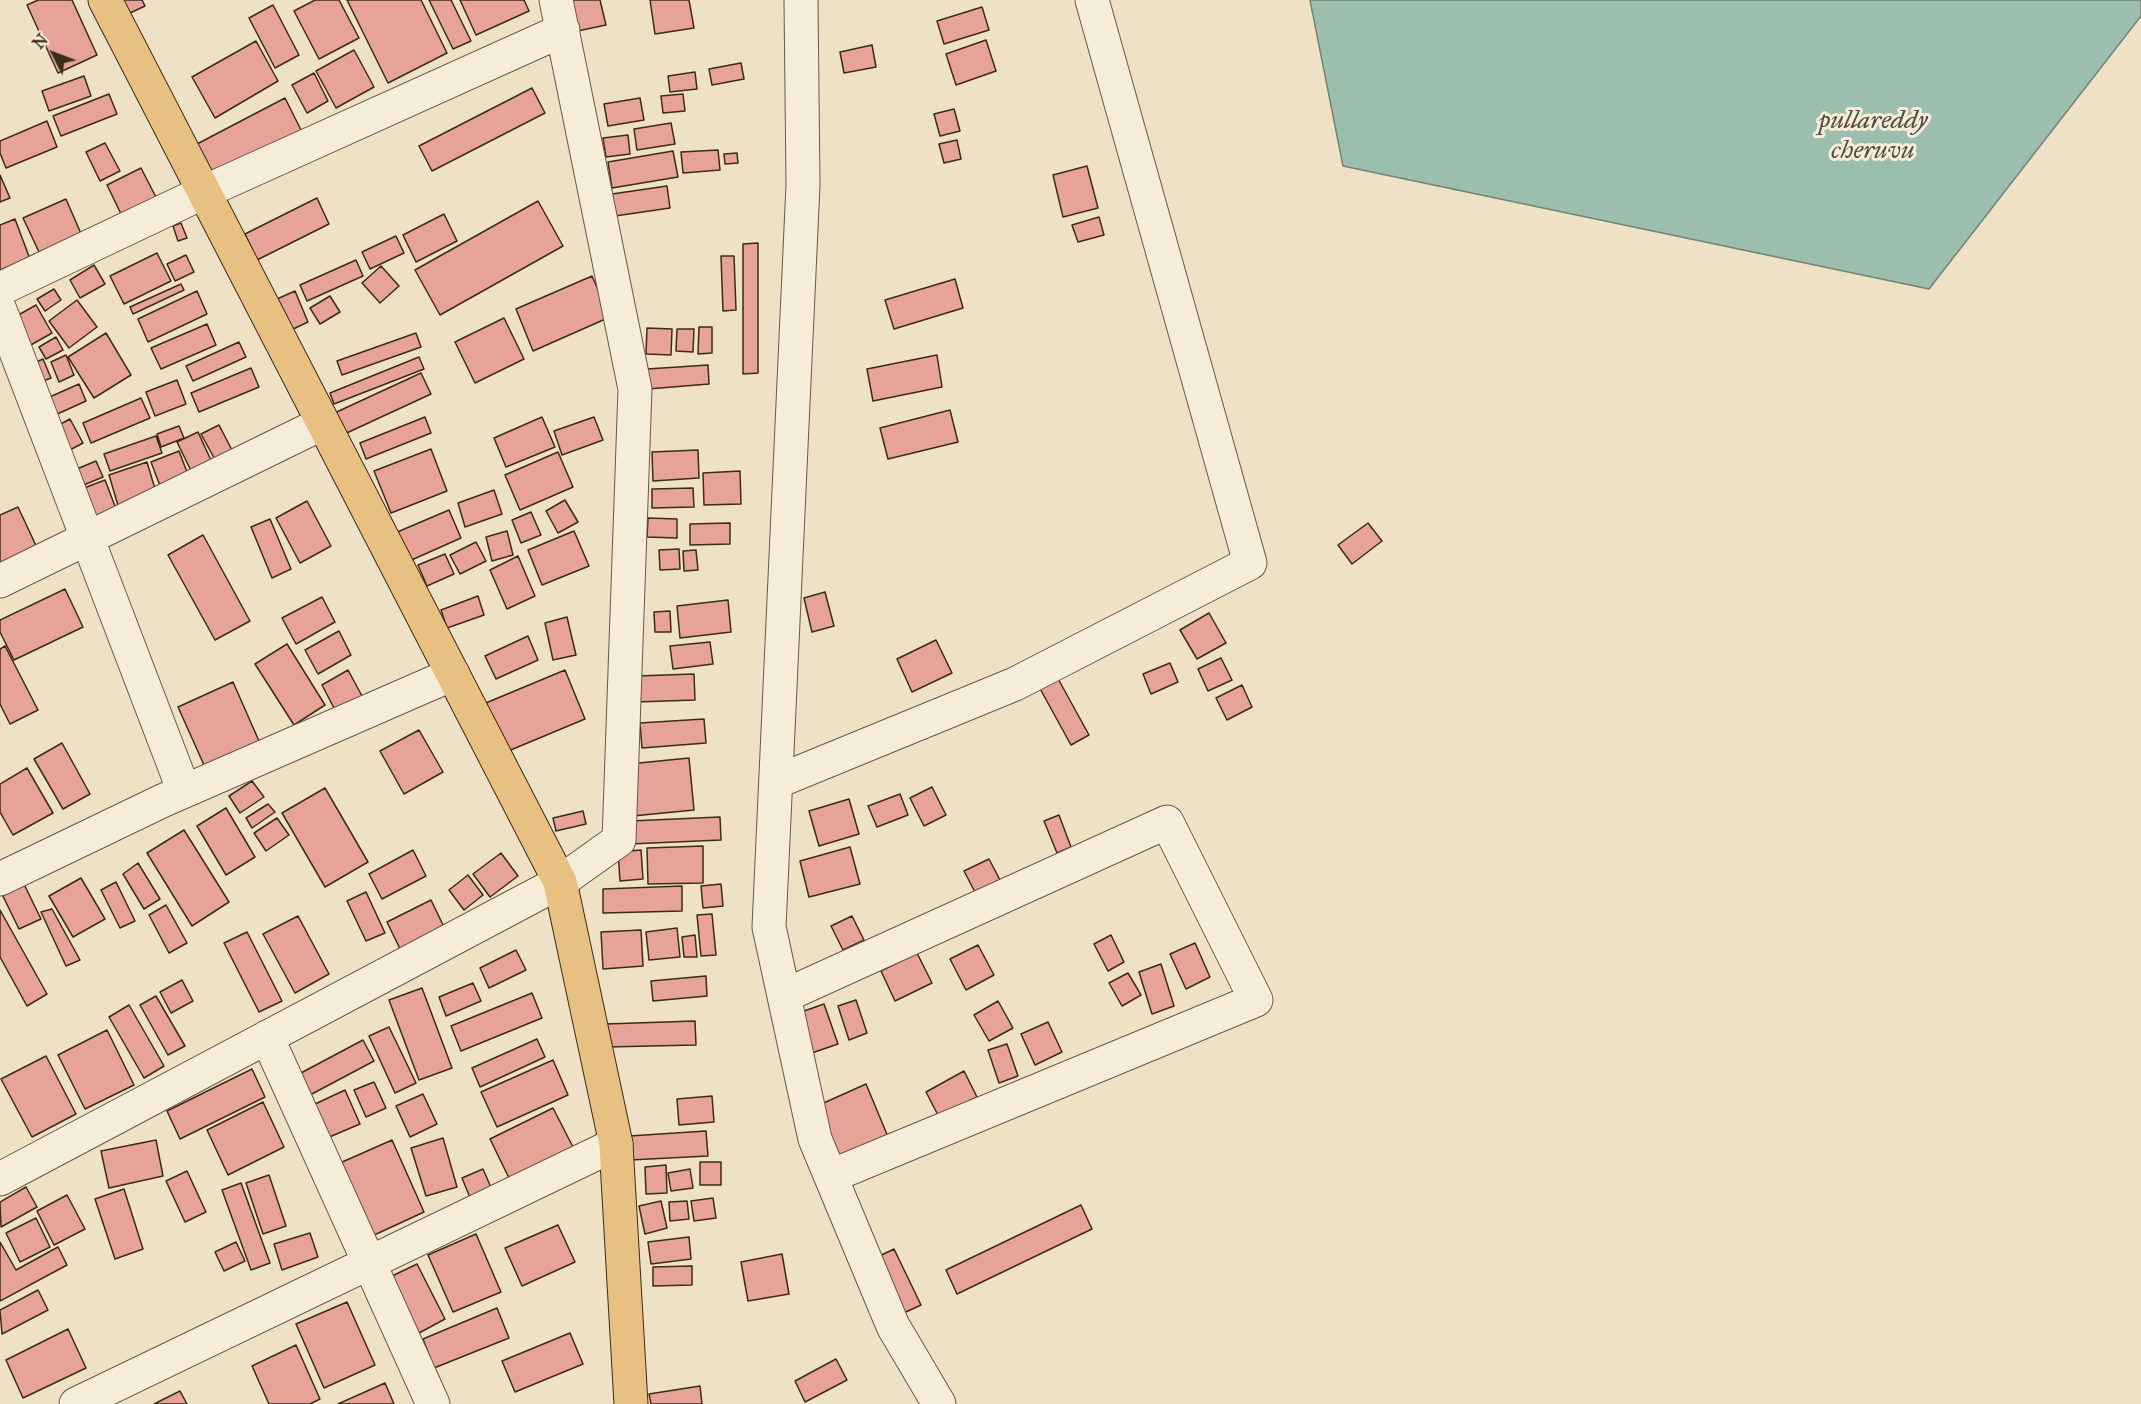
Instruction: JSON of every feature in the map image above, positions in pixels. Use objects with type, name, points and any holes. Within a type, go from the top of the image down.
[{"type":"main road","points":[[105,0],[560,882],[616,1144],[631,1404]]},
{"type":"street","points":[[801,0],[803,184],[769,927],[815,1139],[892,1326],[939,1404]]},
{"type":"street","points":[[776,783],[1015,684],[1250,563],[1092,0]]},
{"type":"street","points":[[0,289],[204,192],[559,15],[635,389],[619,840],[560,882],[0,1179]]},
{"type":"street","points":[[0,310],[184,791]]},
{"type":"street","points":[[0,581],[323,423]]},
{"type":"street","points":[[0,879],[184,791],[453,674]]},
{"type":"street","points":[[784,996],[1147,829],[1167,822],[1256,1000],[831,1176]]},
{"type":"street","points":[[267,1037],[433,1404]]},
{"type":"street","points":[[76,1404],[616,1144]]},
{"type":"water","name":"pullareddy cheruvu","points":[[1310,0],[2141,0],[2141,16],[1929,289],[1343,166]]},
{"type":"building","points":[[38,0],[72,0],[97,55],[58,73],[27,5]]},
{"type":"building","points":[[121,0],[142,0],[145,6],[128,14]]},
{"type":"building","points":[[315,0],[339,0],[359,38],[319,59],[294,11]]},
{"type":"building","points":[[347,0],[421,0],[447,53],[388,83]]},
{"type":"building","points":[[429,0],[451,0],[471,41],[453,49]]},
{"type":"building","points":[[460,0],[524,0],[529,11],[476,35]]},
{"type":"building","points":[[600,0],[606,25],[573,32],[566,2]]},
{"type":"building","points":[[650,0],[689,0],[694,28],[655,34]]},
{"type":"building","points":[[273,5],[299,55],[275,68],[249,18]]},
{"type":"building","points":[[982,7],[989,30],[944,44],[937,21]]},
{"type":"building","points":[[986,40],[996,71],[956,85],[946,54]]},
{"type":"building","points":[[256,41],[278,81],[215,118],[192,77]]},
{"type":"building","points":[[872,45],[876,67],[844,73],[840,52]]},
{"type":"building","points":[[354,50],[374,87],[336,108],[316,71]]},
{"type":"building","points":[[741,63],[744,79],[712,85],[709,69]]},
{"type":"building","points":[[695,72],[697,89],[670,92],[668,76]]},
{"type":"building","points":[[314,73],[328,101],[307,113],[292,85]]},
{"type":"building","points":[[84,76],[91,96],[49,111],[42,91]]},
{"type":"building","points":[[532,88],[545,113],[432,171],[419,146]]},
{"type":"building","points":[[109,94],[117,114],[61,136],[53,116]]},
{"type":"building","points":[[683,94],[685,111],[663,113],[661,96]]},
{"type":"building","points":[[285,98],[304,136],[216,182],[197,144]]},
{"type":"building","points":[[640,98],[644,120],[608,126],[604,104]]},
{"type":"building","points":[[954,109],[960,131],[940,136],[934,114]]},
{"type":"building","points":[[47,121],[57,147],[6,168],[0,153],[0,141]]},
{"type":"building","points":[[671,123],[675,144],[637,150],[634,129]]},
{"type":"building","points":[[628,135],[630,154],[606,157],[603,138]]},
{"type":"building","points":[[957,140],[961,159],[944,163],[939,144]]},
{"type":"building","points":[[105,143],[120,171],[100,181],[86,152]]},
{"type":"building","points":[[718,150],[720,170],[683,173],[681,152]]},
{"type":"building","points":[[673,151],[678,177],[612,188],[608,162]]},
{"type":"building","points":[[737,153],[738,163],[725,164],[724,154]]},
{"type":"building","points":[[1087,166],[1098,208],[1063,217],[1053,175]]},
{"type":"building","points":[[141,168],[158,201],[123,218],[107,185]]},
{"type":"building","points":[[0,175],[10,198],[0,202]]},
{"type":"building","points":[[667,186],[670,208],[615,216],[612,194]]},
{"type":"building","points":[[317,198],[329,224],[257,260],[245,234]]},
{"type":"building","points":[[66,199],[82,236],[40,254],[23,218]]},
{"type":"building","points":[[538,201],[563,246],[440,315],[415,270]]},
{"type":"building","points":[[444,214],[457,241],[416,262],[403,235]]},
{"type":"building","points":[[1099,217],[1104,235],[1078,242],[1072,225]]},
{"type":"building","points":[[15,219],[30,259],[0,270],[0,225]]},
{"type":"building","points":[[181,223],[187,238],[178,241],[173,226]]},
{"type":"building","points":[[396,236],[404,253],[370,269],[362,252]]},
{"type":"building","points":[[758,243],[758,373],[743,374],[743,244]]},
{"type":"building","points":[[157,253],[171,281],[124,304],[110,276]]},
{"type":"building","points":[[186,255],[194,272],[175,281],[167,264]]},
{"type":"building","points":[[721,256],[734,256],[736,310],[723,311]]},
{"type":"building","points":[[356,260],[363,276],[307,301],[300,285]]},
{"type":"building","points":[[94,265],[105,284],[80,298],[70,280]]},
{"type":"building","points":[[381,266],[399,286],[380,303],[362,283]]},
{"type":"building","points":[[592,276],[610,317],[533,351],[516,309]]},
{"type":"building","points":[[955,279],[963,308],[894,329],[885,300]]},
{"type":"building","points":[[181,284],[184,290],[133,314],[130,307]]},
{"type":"building","points":[[54,289],[61,300],[45,311],[37,299]]},
{"type":"building","points":[[197,291],[207,314],[148,342],[138,319]]},
{"type":"building","points":[[295,291],[308,322],[291,330],[277,299]]},
{"type":"building","points":[[330,296],[340,312],[320,324],[310,308]]},
{"type":"building","points":[[77,300],[97,327],[69,348],[49,321]]},
{"type":"building","points":[[36,305],[52,333],[22,350],[6,322]]},
{"type":"building","points":[[504,318],[524,359],[475,383],[455,342]]},
{"type":"building","points":[[207,324],[216,345],[161,369],[151,348]]},
{"type":"building","points":[[699,327],[712,327],[712,353],[698,354]]},
{"type":"building","points":[[647,328],[672,329],[671,355],[646,354]]},
{"type":"building","points":[[677,329],[694,329],[693,352],[676,351]]},
{"type":"building","points":[[106,333],[131,375],[94,398],[68,357]]},
{"type":"building","points":[[416,333],[421,347],[342,375],[337,361]]},
{"type":"building","points":[[56,337],[63,350],[46,359],[39,347]]},
{"type":"building","points":[[239,342],[246,357],[193,381],[186,366]]},
{"type":"building","points":[[66,355],[74,375],[59,382],[51,362]]},
{"type":"building","points":[[937,355],[942,387],[873,401],[867,369]]},
{"type":"building","points":[[419,357],[424,369],[334,404],[330,393]]},
{"type":"building","points":[[43,359],[51,378],[35,384],[27,366]]},
{"type":"building","points":[[708,365],[709,384],[648,389],[647,369]]},
{"type":"building","points":[[251,368],[259,387],[199,412],[191,393]]},
{"type":"building","points":[[421,373],[431,394],[338,437],[328,416]]},
{"type":"building","points":[[177,380],[186,404],[155,416],[146,392]]},
{"type":"building","points":[[79,384],[86,401],[53,416],[45,399]]},
{"type":"building","points":[[141,398],[150,418],[91,443],[83,423]]},
{"type":"building","points":[[950,410],[958,442],[888,459],[880,428]]},
{"type":"building","points":[[425,417],[431,433],[366,459],[360,443]]},
{"type":"building","points":[[542,417],[555,447],[506,467],[494,438]]},
{"type":"building","points":[[594,417],[603,440],[562,455],[554,431]]},
{"type":"building","points":[[70,419],[83,443],[66,452],[53,428]]},
{"type":"building","points":[[219,425],[236,458],[219,467],[201,434]]},
{"type":"building","points":[[179,426],[184,438],[161,447],[157,434]]},
{"type":"building","points":[[198,432],[215,469],[195,479],[177,442]]},
{"type":"building","points":[[156,436],[162,453],[110,471],[104,454]]},
{"type":"building","points":[[431,449],[447,491],[391,513],[374,471]]},
{"type":"building","points":[[698,450],[699,478],[653,481],[652,452]]},
{"type":"building","points":[[179,451],[190,480],[162,491],[151,462]]},
{"type":"building","points":[[558,452],[573,487],[520,510],[505,475]]},
{"type":"building","points":[[96,461],[103,477],[79,487],[72,471]]},
{"type":"building","points":[[147,462],[158,499],[120,512],[109,475]]},
{"type":"building","points":[[740,471],[741,504],[704,505],[703,473]]},
{"type":"building","points":[[105,480],[118,514],[92,524],[79,490]]},
{"type":"building","points":[[693,488],[694,507],[652,508],[652,489]]},
{"type":"building","points":[[494,490],[502,514],[465,527],[458,503]]},
{"type":"building","points":[[565,500],[578,522],[558,533],[546,511]]},
{"type":"building","points":[[307,501],[331,546],[300,563],[276,518]]},
{"type":"building","points":[[18,507],[39,552],[0,570],[0,515]]},
{"type":"building","points":[[449,510],[461,538],[407,562],[395,533]]},
{"type":"building","points":[[531,512],[541,535],[521,543],[512,520]]},
{"type":"building","points":[[648,518],[677,519],[677,538],[647,537]]},
{"type":"building","points":[[270,519],[291,569],[272,578],[251,527]]},
{"type":"building","points":[[730,523],[730,544],[690,545],[690,524]]},
{"type":"building","points":[[1368,523],[1382,541],[1352,564],[1338,545]]},
{"type":"building","points":[[507,531],[513,555],[492,561],[486,537]]},
{"type":"building","points":[[574,531],[589,566],[542,585],[528,550]]},
{"type":"building","points":[[203,535],[250,621],[215,640],[168,555]]},
{"type":"building","points":[[476,542],[486,561],[460,574],[450,555]]},
{"type":"building","points":[[679,549],[680,569],[660,570],[659,550]]},
{"type":"building","points":[[696,550],[698,570],[684,571],[683,551]]},
{"type":"building","points":[[445,554],[454,574],[427,586],[418,565]]},
{"type":"building","points":[[518,556],[535,596],[507,609],[490,570]]},
{"type":"building","points":[[65,589],[83,627],[14,660],[0,632],[0,620]]},
{"type":"building","points":[[825,592],[834,626],[812,632],[804,598]]},
{"type":"building","points":[[478,596],[484,615],[447,628],[441,610]]},
{"type":"building","points":[[322,597],[335,622],[296,644],[282,618]]},
{"type":"building","points":[[728,600],[731,632],[680,638],[677,606]]},
{"type":"building","points":[[670,611],[671,632],[655,632],[654,612]]},
{"type":"building","points":[[1209,613],[1226,643],[1197,659],[1180,630]]},
{"type":"building","points":[[567,617],[576,655],[553,660],[545,623]]},
{"type":"building","points":[[339,631],[351,655],[318,674],[305,650]]},
{"type":"building","points":[[528,636],[538,660],[496,679],[485,656]]},
{"type":"building","points":[[936,640],[952,673],[912,692],[897,659]]},
{"type":"building","points":[[710,642],[713,664],[673,669],[670,646]]},
{"type":"building","points":[[287,644],[325,705],[294,725],[255,664]]},
{"type":"building","points":[[5,646],[38,710],[10,724],[0,704],[0,649]]},
{"type":"building","points":[[1221,658],[1232,680],[1208,691],[1198,669]]},
{"type":"building","points":[[1170,663],[1178,682],[1151,694],[1143,674]]},
{"type":"building","points":[[348,670],[362,696],[335,710],[322,685]]},
{"type":"building","points":[[565,670],[585,719],[501,754],[481,705]]},
{"type":"building","points":[[694,674],[695,700],[636,702],[636,676]]},
{"type":"building","points":[[1056,675],[1089,735],[1071,745],[1038,685]]},
{"type":"building","points":[[233,682],[259,741],[204,765],[178,707]]},
{"type":"building","points":[[1242,685],[1252,707],[1227,720],[1216,698]]},
{"type":"building","points":[[704,719],[706,743],[642,748],[640,723]]},
{"type":"building","points":[[419,730],[443,772],[404,794],[380,751]]},
{"type":"building","points":[[62,743],[90,794],[63,809],[34,759]]},
{"type":"building","points":[[689,758],[694,810],[633,816],[629,764]]},
{"type":"building","points":[[27,768],[53,813],[13,835],[0,812],[0,784]]},
{"type":"building","points":[[252,781],[264,797],[240,813],[229,796]]},
{"type":"building","points":[[932,787],[946,815],[924,826],[910,798]]},
{"type":"building","points":[[325,788],[368,862],[325,887],[282,813]]},
{"type":"building","points":[[900,794],[908,815],[877,827],[868,806]]},
{"type":"building","points":[[849,799],[859,834],[819,846],[809,811]]},
{"type":"building","points":[[268,804],[275,812],[252,828],[246,818]]},
{"type":"building","points":[[226,808],[255,857],[226,875],[197,826]]},
{"type":"building","points":[[583,811],[586,824],[556,831],[553,818]]},
{"type":"building","points":[[1059,815],[1071,847],[1057,853],[1044,821]]},
{"type":"building","points":[[720,817],[721,840],[630,844],[630,821]]},
{"type":"building","points":[[277,818],[289,835],[266,851],[254,833]]},
{"type":"building","points":[[184,830],[229,902],[192,926],[147,853]]},
{"type":"building","points":[[703,846],[703,883],[648,884],[647,848]]},
{"type":"building","points":[[850,847],[860,884],[809,897],[800,861]]},
{"type":"building","points":[[413,850],[426,876],[382,899],[369,874]]},
{"type":"building","points":[[641,850],[643,879],[620,881],[618,852]]},
{"type":"building","points":[[501,853],[518,876],[490,897],[473,874]]},
{"type":"building","points":[[989,859],[1001,882],[976,894],[964,871]]},
{"type":"building","points":[[138,863],[160,899],[144,909],[123,874]]},
{"type":"building","points":[[468,875],[483,895],[464,910],[449,890]]},
{"type":"building","points":[[81,878],[105,919],[73,937],[49,896]]},
{"type":"building","points":[[22,880],[41,919],[19,929],[0,890]]},
{"type":"building","points":[[116,882],[135,921],[120,928],[101,890]]},
{"type":"building","points":[[721,884],[723,906],[703,908],[701,886]]},
{"type":"building","points":[[682,886],[682,911],[603,913],[603,889]]},
{"type":"building","points":[[366,892],[385,933],[366,941],[347,901]]},
{"type":"building","points":[[431,900],[445,929],[401,951],[387,922]]},
{"type":"building","points":[[166,905],[187,943],[169,953],[149,915]]},
{"type":"building","points":[[52,909],[80,960],[66,966],[41,912]]},
{"type":"building","points":[[0,910],[47,994],[27,1006],[0,957]]},
{"type":"building","points":[[712,914],[716,955],[701,956],[697,915]]},
{"type":"building","points":[[298,916],[329,974],[295,993],[263,934]]},
{"type":"building","points":[[852,916],[864,940],[843,950],[831,926]]},
{"type":"building","points":[[677,928],[680,957],[649,960],[646,932]]},
{"type":"building","points":[[641,930],[643,966],[603,969],[601,932]]},
{"type":"building","points":[[247,932],[282,1001],[259,1012],[224,943]]},
{"type":"building","points":[[695,935],[697,957],[684,957],[682,937]]},
{"type":"building","points":[[1111,935],[1124,962],[1108,971],[1094,944]]},
{"type":"building","points":[[1195,943],[1210,977],[1186,989],[1170,954]]},
{"type":"building","points":[[978,945],[994,975],[966,990],[950,959]]},
{"type":"building","points":[[516,950],[526,970],[489,988],[480,968]]},
{"type":"building","points":[[917,953],[932,983],[895,1001],[881,971]]},
{"type":"building","points":[[1161,964],[1174,1006],[1152,1014],[1139,972]]},
{"type":"building","points":[[1128,973],[1141,995],[1122,1006],[1109,983]]},
{"type":"building","points":[[706,976],[707,996],[653,1001],[651,981]]},
{"type":"building","points":[[182,980],[193,1001],[171,1013],[160,992]]},
{"type":"building","points":[[473,983],[481,1001],[446,1016],[439,997]]},
{"type":"building","points":[[422,988],[452,1068],[419,1080],[389,1000]]},
{"type":"building","points":[[532,993],[542,1018],[461,1051],[451,1026]]},
{"type":"building","points":[[156,996],[185,1046],[168,1055],[140,1005]]},
{"type":"building","points":[[856,1000],[867,1033],[849,1040],[838,1006]]},
{"type":"building","points":[[998,1001],[1013,1028],[989,1041],[974,1015]]},
{"type":"building","points":[[824,1004],[838,1044],[803,1056],[790,1016]]},
{"type":"building","points":[[129,1005],[164,1066],[144,1078],[109,1017]]},
{"type":"building","points":[[695,1021],[696,1045],[606,1047],[605,1024]]},
{"type":"building","points":[[1048,1022],[1062,1052],[1035,1065],[1021,1034]]},
{"type":"building","points":[[389,1027],[416,1083],[395,1093],[369,1036]]},
{"type":"building","points":[[107,1030],[134,1085],[85,1109],[58,1055]]},
{"type":"building","points":[[537,1039],[545,1057],[480,1087],[472,1068]]},
{"type":"building","points":[[363,1040],[374,1061],[310,1095],[299,1074]]},
{"type":"building","points":[[1007,1044],[1018,1076],[999,1083],[988,1050]]},
{"type":"building","points":[[46,1056],[76,1114],[32,1137],[1,1079]]},
{"type":"building","points":[[553,1060],[568,1095],[497,1127],[481,1092]]},
{"type":"building","points":[[252,1069],[265,1097],[180,1139],[167,1111]]},
{"type":"building","points":[[964,1071],[977,1097],[939,1117],[926,1092]]},
{"type":"building","points":[[374,1082],[386,1108],[366,1117],[354,1090]]},
{"type":"building","points":[[866,1084],[891,1144],[842,1166],[817,1106]]},
{"type":"building","points":[[345,1090],[360,1124],[327,1138],[313,1105]]},
{"type":"building","points":[[423,1094],[437,1124],[410,1137],[396,1106]]},
{"type":"building","points":[[712,1096],[714,1122],[679,1125],[677,1099]]},
{"type":"building","points":[[263,1102],[284,1147],[228,1175],[207,1130]]},
{"type":"building","points":[[553,1108],[574,1149],[510,1180],[490,1139]]},
{"type":"building","points":[[706,1131],[708,1156],[630,1160],[629,1136]]},
{"type":"building","points":[[443,1138],[457,1187],[426,1196],[411,1148]]},
{"type":"building","points":[[156,1140],[163,1176],[109,1188],[101,1151]]},
{"type":"building","points":[[392,1140],[424,1212],[372,1236],[340,1163]]},
{"type":"building","points":[[700,1162],[721,1162],[721,1185],[700,1185]]},
{"type":"building","points":[[666,1165],[667,1193],[646,1194],[645,1167]]},
{"type":"building","points":[[483,1169],[493,1192],[471,1200],[462,1178]]},
{"type":"building","points":[[690,1169],[693,1188],[671,1191],[668,1173]]},
{"type":"building","points":[[187,1171],[206,1212],[185,1222],[166,1181]]},
{"type":"building","points":[[269,1175],[286,1226],[263,1234],[246,1183]]},
{"type":"building","points":[[241,1183],[270,1263],[251,1270],[222,1190]]},
{"type":"building","points":[[26,1187],[37,1207],[1,1227],[0,1202]]},
{"type":"building","points":[[124,1189],[143,1249],[115,1259],[95,1199]]},
{"type":"building","points":[[67,1195],[85,1229],[54,1245],[37,1211]]},
{"type":"building","points":[[713,1198],[716,1218],[694,1221],[691,1201]]},
{"type":"building","points":[[661,1201],[667,1228],[645,1234],[639,1206]]},
{"type":"building","points":[[687,1201],[689,1219],[670,1221],[669,1202]]},
{"type":"building","points":[[1081,1205],[1092,1229],[957,1294],[946,1270]]},
{"type":"building","points":[[36,1218],[50,1247],[20,1262],[6,1233]]},
{"type":"building","points":[[558,1225],[575,1262],[522,1286],[505,1248]]},
{"type":"building","points":[[310,1233],[318,1257],[282,1270],[274,1244]]},
{"type":"building","points":[[476,1234],[501,1292],[453,1312],[428,1255]]},
{"type":"building","points":[[689,1237],[691,1259],[651,1264],[648,1242]]},
{"type":"building","points":[[0,1242],[16,1270],[58,1247],[67,1265],[0,1301]]},
{"type":"building","points":[[236,1242],[245,1261],[224,1271],[215,1252]]},
{"type":"building","points":[[894,1249],[921,1305],[895,1317],[869,1261]]},
{"type":"building","points":[[782,1254],[789,1294],[748,1301],[741,1262]]},
{"type":"building","points":[[417,1264],[445,1319],[419,1333],[390,1277]]},
{"type":"building","points":[[692,1266],[692,1285],[653,1286],[653,1267]]},
{"type":"building","points":[[38,1290],[48,1310],[2,1334],[0,1310]]},
{"type":"building","points":[[347,1302],[375,1365],[324,1388],[296,1324]]},
{"type":"building","points":[[497,1308],[509,1338],[434,1368],[423,1339]]},
{"type":"building","points":[[68,1329],[86,1368],[23,1398],[6,1360]]},
{"type":"building","points":[[570,1333],[583,1364],[515,1392],[502,1361]]},
{"type":"building","points":[[296,1345],[320,1399],[310,1404],[269,1404],[252,1366]]},
{"type":"building","points":[[836,1359],[847,1380],[805,1402],[795,1381]]},
{"type":"building","points":[[385,1383],[394,1404],[338,1404]]},
{"type":"building","points":[[700,1386],[702,1404],[651,1404],[649,1394]]},
{"type":"building","points":[[180,1391],[187,1404],[154,1404]]}]
